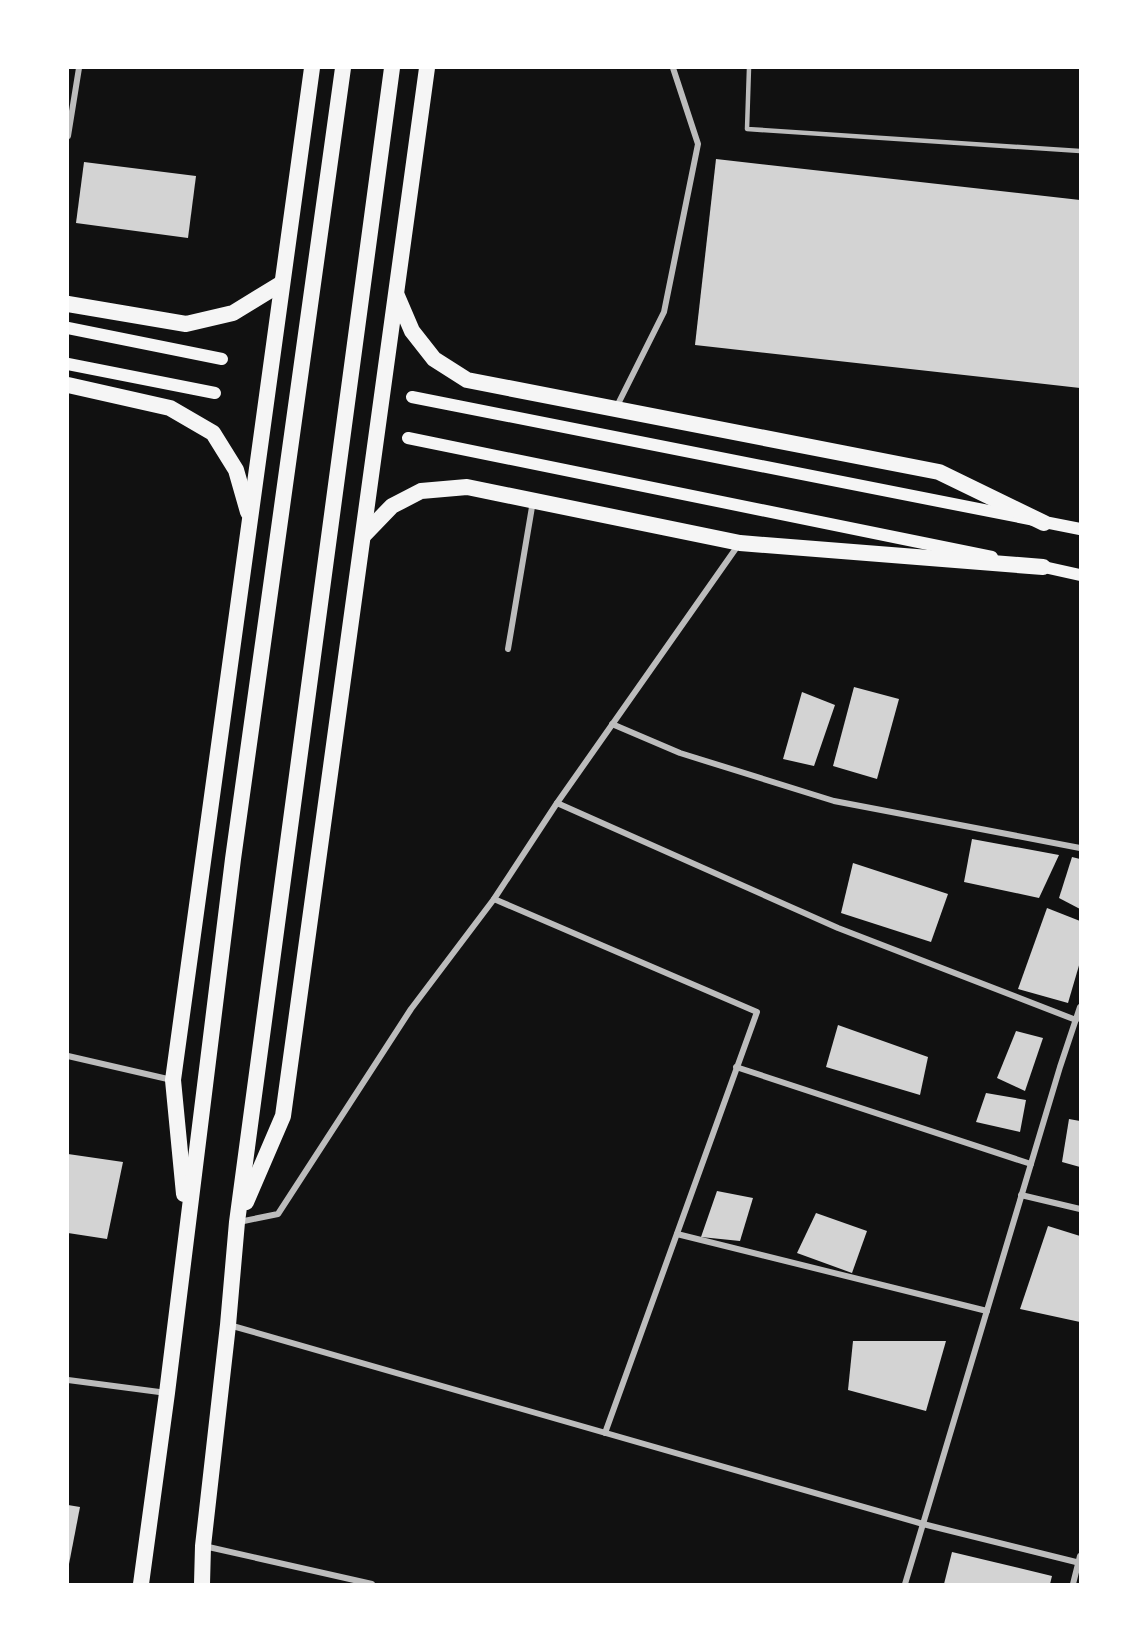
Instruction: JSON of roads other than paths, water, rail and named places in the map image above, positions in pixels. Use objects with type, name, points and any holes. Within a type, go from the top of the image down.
[{"type":"highway","points":[[187,1227],[172,1080],[312,68]]},
{"type":"highway","points":[[141,1584],[167,1393],[232,859],[343,68]]},
{"type":"highway","points":[[202,1584],[203,1546],[237,1222],[392,68]]},
{"type":"highway","points":[[237,1222],[283,1116],[428,68]]},
{"type":"highway","points":[[68,304],[186,324],[232,313],[282,284]]},
{"type":"highway","points":[[396,294],[412,332],[434,359],[466,380],[939,472],[1044,523]]},
{"type":"highway","points":[[68,385],[170,408],[213,433],[236,470],[249,519]]},
{"type":"highway","points":[[365,534],[392,506],[421,490],[467,487],[740,543],[1043,567]]},
{"type":"main road","points":[[68,328],[222,359]]},
{"type":"main road","points":[[68,364],[215,393]]},
{"type":"main road","points":[[412,397],[1080,529]]},
{"type":"main road","points":[[408,438],[1080,575]]},
{"type":"street","points":[[68,136],[70,106],[79,68]]},
{"type":"street","points":[[616,409],[664,312],[698,144],[673,68]]},
{"type":"street","points":[[508,649],[533,501]]},
{"type":"street","points":[[237,1222],[278,1214],[411,1010],[494,899],[557,803],[740,543]]},
{"type":"street","points":[[612,724],[680,753],[834,801],[1080,848]]},
{"type":"street","points":[[557,803],[838,928],[1076,1020]]},
{"type":"street","points":[[494,899],[757,1012],[605,1432]]},
{"type":"street","points":[[905,1584],[1021,1195],[1080,1007]]},
{"type":"street","points":[[68,1056],[172,1080]]},
{"type":"street","points":[[736,1067],[1031,1164]]},
{"type":"street","points":[[1021,1195],[1080,1209]]},
{"type":"street","points":[[676,1234],[987,1311]]},
{"type":"street","points":[[228,1325],[923,1524],[1080,1560],[1073,1584]]},
{"type":"street","points":[[68,1380],[167,1393]]},
{"type":"street","points":[[203,1546],[372,1584]]},
{"type":"lane","points":[[749,68],[747,129],[1080,150]]}]
